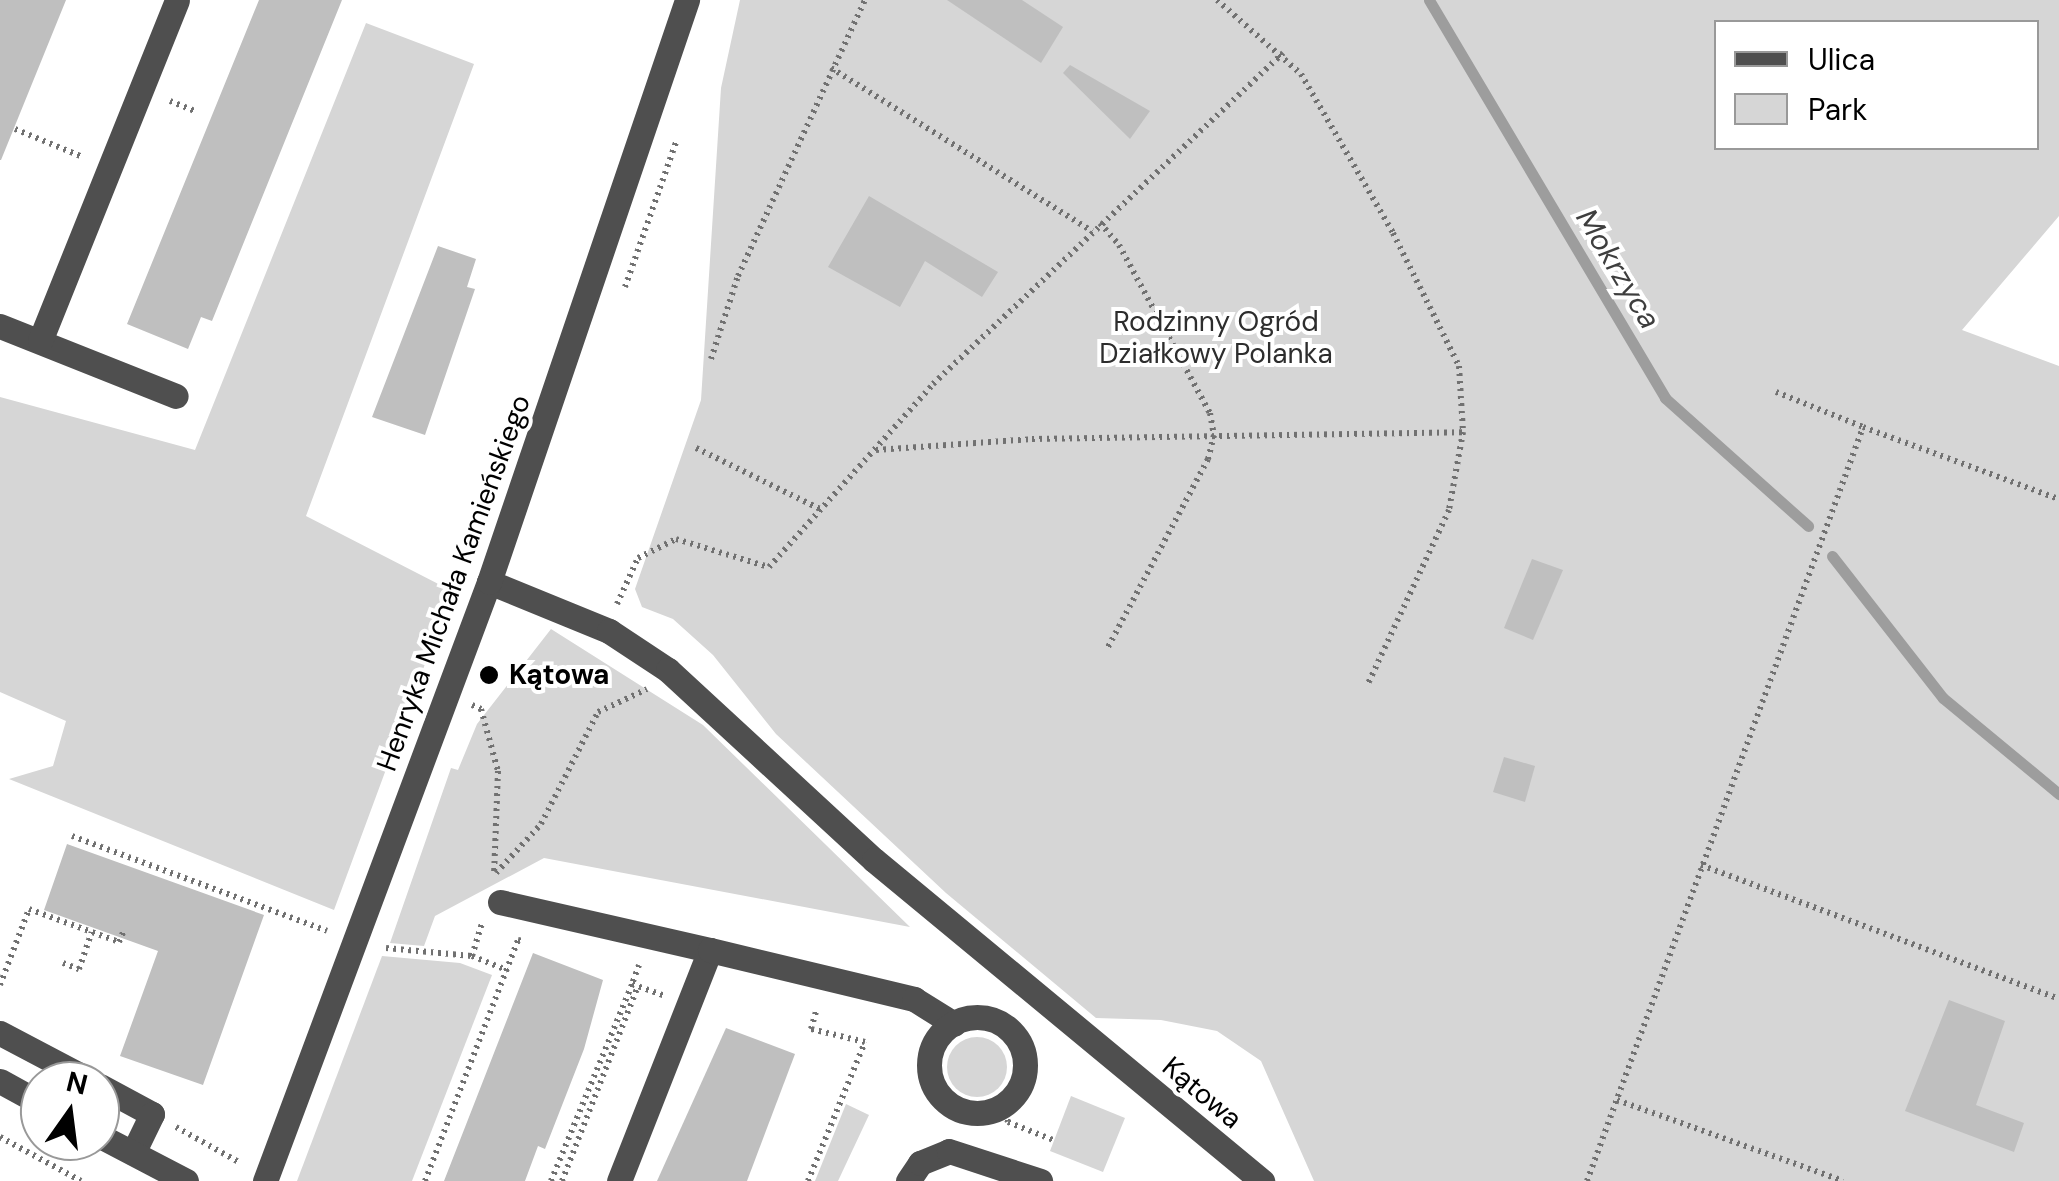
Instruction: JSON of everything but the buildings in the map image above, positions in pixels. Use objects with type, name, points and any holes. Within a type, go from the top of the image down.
[{"type":"street","points":[[40,341],[177,0]]},
{"type":"street","name":"Henryka Michała Kamieńskiego","points":[[255,1173],[489,582],[686,0]]},
{"type":"street","points":[[0,326],[176,396]]},
{"type":"street","name":"Kątowa","points":[[489,582],[609,631],[668,670],[874,860],[1262,1181]]},
{"type":"street","points":[[492,903],[914,999],[954,1024],[991,1018],[1016,1037],[1023,1052],[1022,1082],[1001,1106],[970,1112],[942,1098],[934,1086],[930,1054],[954,1024]]},
{"type":"street","points":[[619,1181],[710,950]]},
{"type":"street","points":[[0,1032],[54,1061]]},
{"type":"street","points":[[120,1097],[152,1114],[132,1153]]},
{"type":"street","points":[[120,1147],[186,1181]]},
{"type":"street","points":[[908,1181],[920,1162],[949,1151],[1040,1181]]},
{"type":"path","points":[[710,359],[738,276],[865,0]]},
{"type":"path","points":[[1217,0],[1283,53],[1326,114],[1432,306],[1459,366],[1463,432],[1449,510],[1367,686]]},
{"type":"path","points":[[609,631],[630,572],[650,549],[676,539],[769,567],[932,384],[1283,53]]},
{"type":"path","points":[[831,68],[1092,230]]},
{"type":"path","points":[[14,129],[109,168]]},
{"type":"path","points":[[1100,223],[1119,244],[1210,412],[1214,434],[1208,459],[1106,651]]},
{"type":"path","points":[[1776,392],[2059,499]]},
{"type":"path","points":[[1587,1181],[1863,428]]},
{"type":"path","points":[[874,450],[1214,434],[1463,432]]},
{"type":"path","points":[[696,448],[822,510]]},
{"type":"path","points":[[494,875],[541,824],[598,712],[640,694],[668,670]]},
{"type":"path","points":[[470,704],[480,709],[498,772],[492,903],[472,956]]},
{"type":"path","points":[[72,836],[146,868],[302,922]]},
{"type":"path","points":[[1702,865],[2059,999]]},
{"type":"path","points":[[0,986],[28,909],[119,942],[124,930]]},
{"type":"path","points":[[62,963],[78,969],[92,932]]},
{"type":"path","points":[[562,1181],[635,985],[648,936]]},
{"type":"path","points":[[425,1181],[518,940],[535,944]]},
{"type":"path","points":[[379,948],[472,956],[506,970]]},
{"type":"path","points":[[620,965],[638,969]]},
{"type":"path","points":[[808,1181],[865,1042],[811,1029],[826,978]]},
{"type":"path","points":[[635,985],[688,1005]]},
{"type":"path","points":[[551,1181],[635,985]]},
{"type":"path","points":[[1617,1100],[1843,1181]]},
{"type":"path","points":[[1001,1106],[1008,1122],[1053,1140]]},
{"type":"path","points":[[152,1114],[255,1173]]},
{"type":"path","points":[[0,1137],[81,1181]]},
{"type":"green space","name":"Rodzinny Ogród Działkowy Polanka","points":[[740,0],[2059,0],[2059,216],[1962,330],[2059,366],[2059,1181],[1314,1181],[1261,1061],[1217,1031],[1161,1020],[1096,1018],[946,893],[776,734],[713,655],[673,619],[642,607],[635,589],[701,400],[721,88]]},
{"type":"green space","points":[[366,23],[474,64],[306,516],[452,591],[334,910],[9,779],[53,766],[66,721],[0,692],[0,397],[195,450]]},
{"type":"green space","points":[[551,629],[703,725],[910,927],[544,858],[435,916],[424,946],[390,943],[451,768],[458,770],[477,724]]},
{"type":"green space","points":[[382,956],[460,963],[492,975],[412,1181],[297,1181]]},
{"type":"green space","points":[[977,1037],[998,1046],[1007,1067],[998,1088],[977,1097],[956,1088],[947,1067],[956,1046]]},
{"type":"green space","points":[[1071,1096],[1125,1118],[1103,1172],[1050,1151]]},
{"type":"green space","points":[[846,1104],[869,1115],[838,1181],[815,1181]]},
{"type":"waterway","name":"Mokrzyca","points":[[1429,0],[1665,398],[1808,526]]},
{"type":"waterway","name":"Mokrzyca","points":[[1832,556],[1943,698],[2059,794]]},
{"type":"place","name":"Kątowa","points":[[489,675]]}]
